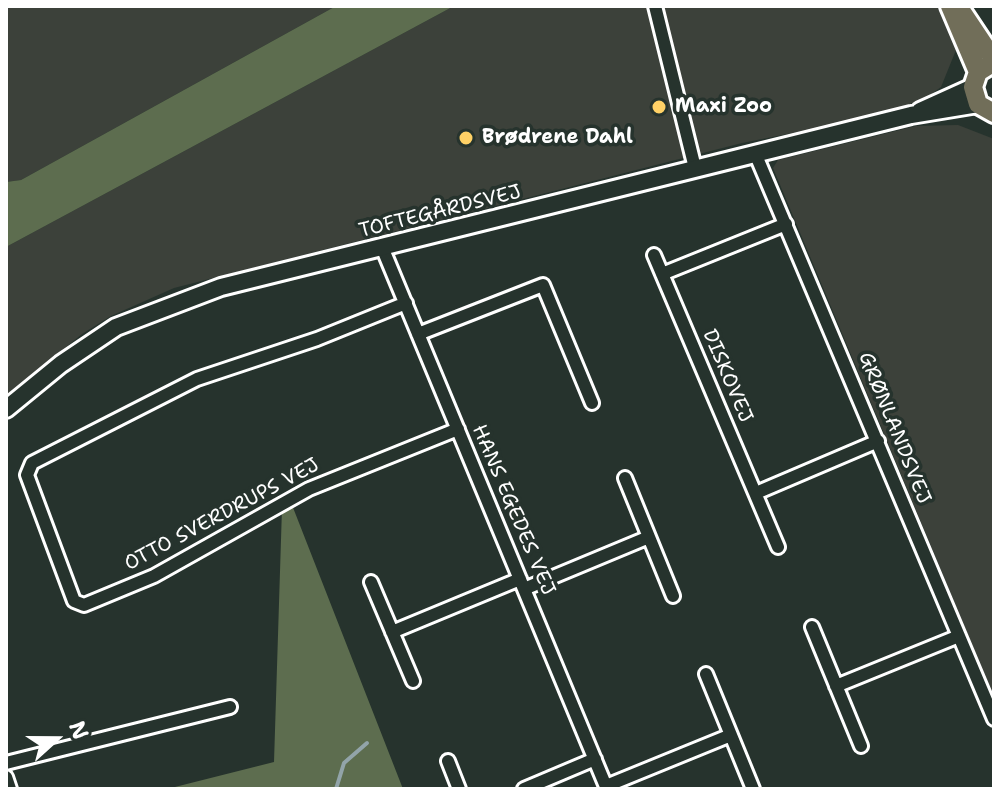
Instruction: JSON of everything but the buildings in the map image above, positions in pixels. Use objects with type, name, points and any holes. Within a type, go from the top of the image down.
[{"type":"main road","points":[[950,6],[985,83]]},
{"type":"main road","points":[[958,6],[985,83]]},
{"type":"street","points":[[655,6],[695,168]]},
{"type":"street","name":"TOFTEGÅRDSVEJ","points":[[6,409],[88,344],[148,312],[221,287],[911,115],[985,83]]},
{"type":"street","name":"GRØNLANDSVEJ","points":[[755,153],[994,719]]},
{"type":"street","points":[[662,274],[786,224]]},
{"type":"street","name":"HANS EGEDES VEJ","points":[[382,247],[607,788]]},
{"type":"street","name":"DISKOVEJ","points":[[654,255],[778,547]]},
{"type":"street","points":[[418,334],[543,285],[592,403]]},
{"type":"street","name":"OTTO SVERDRUPS VEJ","points":[[406,303],[197,379],[32,463],[27,475],[74,601],[84,605],[154,576],[309,489],[458,429]]},
{"type":"street","points":[[756,493],[878,441]]},
{"type":"street","points":[[625,478],[673,596]]},
{"type":"street","points":[[392,632],[649,537]]},
{"type":"street","points":[[371,582],[413,681]]},
{"type":"street","points":[[812,627],[861,746]]},
{"type":"street","points":[[836,686],[959,636]]},
{"type":"street","points":[[706,674],[753,789]]},
{"type":"street","points":[[6,763],[230,707]]},
{"type":"street","points":[[607,788],[731,735]]},
{"type":"street","points":[[524,789],[595,759]]},
{"type":"street","points":[[448,761],[459,789]]},
{"type":"street","points":[[6,777],[10,789]]},
{"type":"shaded area","points":[[6,6],[336,6],[21,180],[6,182]]},
{"type":"shaded area","points":[[454,6],[938,6],[956,50],[941,87],[923,100],[863,119],[742,143],[174,288],[111,316],[82,334],[6,396],[6,247]]},
{"type":"shaded area","points":[[958,125],[994,139],[994,697],[773,168],[778,160],[916,126]]},
{"type":"green space","points":[[336,6],[454,6],[6,247],[6,182],[21,180]]},
{"type":"green space","points":[[292,505],[403,789],[167,789],[274,762],[282,508]]},
{"type":"waterway","points":[[336,789],[344,763],[367,743]]},
{"type":"place","name":"Maxi Zoo","points":[[659,107]]},
{"type":"place","name":"Brødrene Dahl","points":[[466,138]]}]
